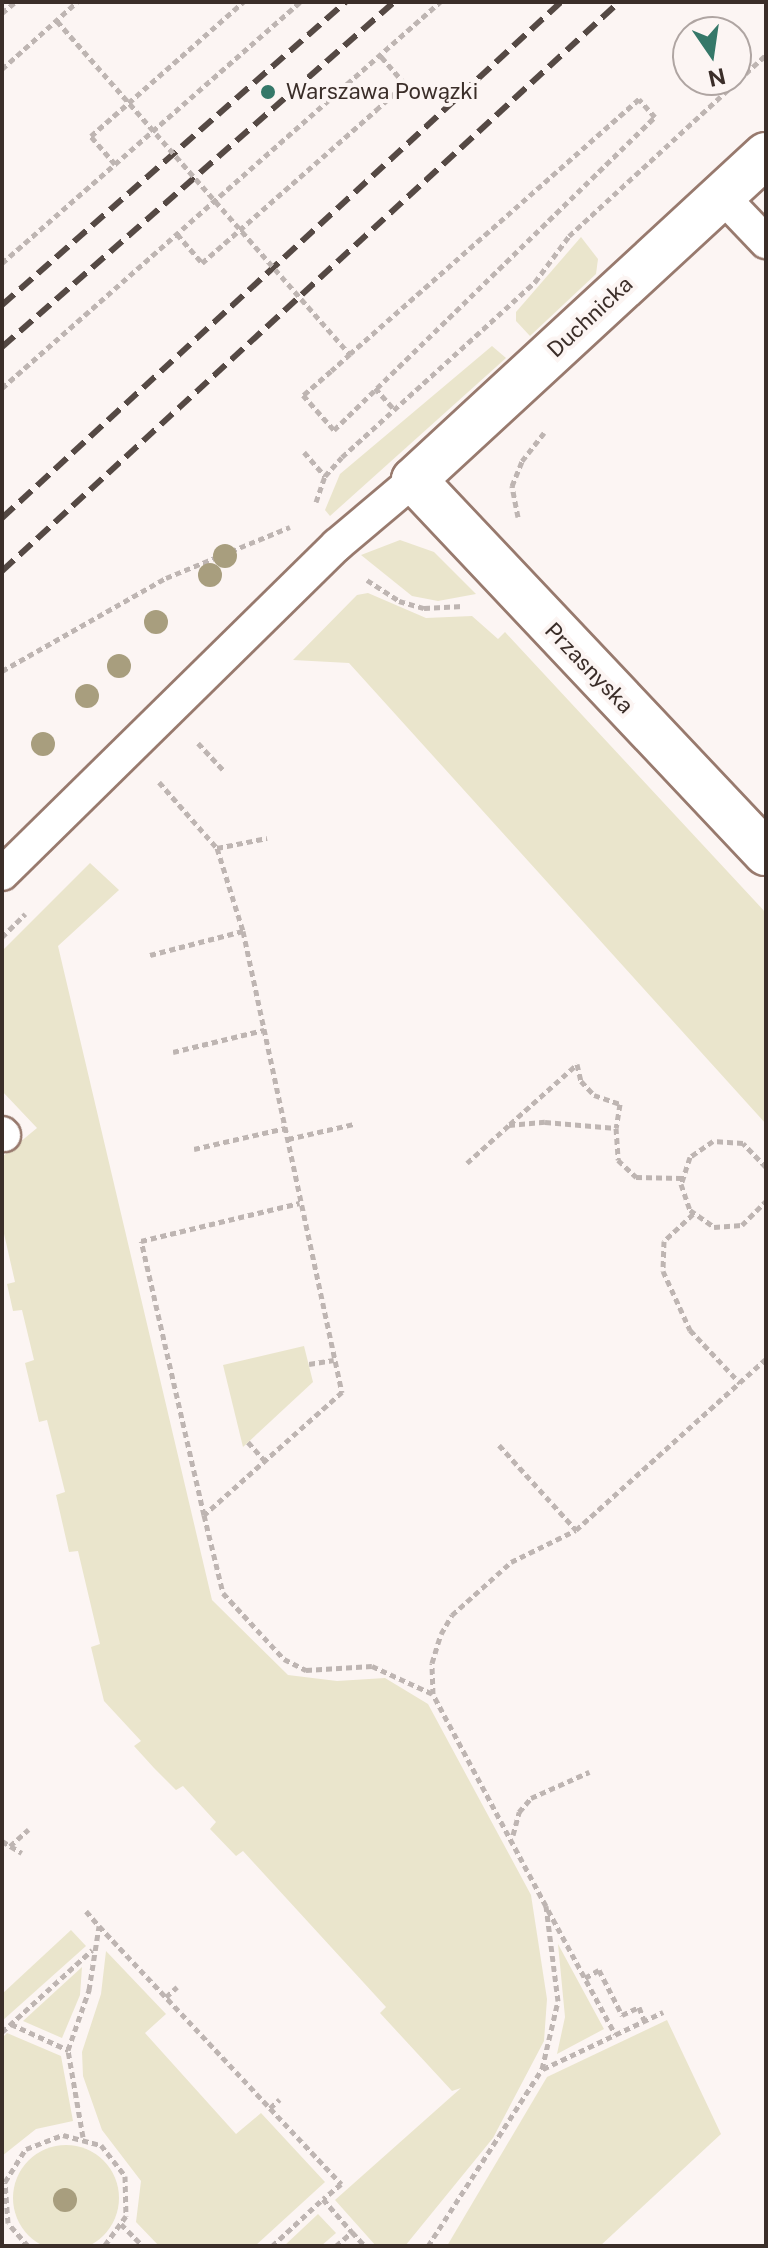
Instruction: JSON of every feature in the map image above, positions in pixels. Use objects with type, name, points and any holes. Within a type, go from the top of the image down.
[{"type":"street","name":"Duchnicka","points":[[414,480],[766,155]]},
{"type":"street","name":"Przasnyska","points":[[414,480],[524,601],[762,842]]},
{"type":"lane","points":[[722,196],[766,242]]},
{"type":"lane","points":[[2,874],[337,545],[414,480]]},
{"type":"path","points":[[2,13],[15,2]]},
{"type":"path","points":[[2,69],[77,2]]},
{"type":"path","points":[[2,263],[300,2]]},
{"type":"path","points":[[2,388],[440,2]]},
{"type":"path","points":[[115,164],[91,136],[241,3]]},
{"type":"path","points":[[57,21],[350,354]]},
{"type":"path","points":[[177,234],[202,263],[351,132],[405,84],[380,55]]},
{"type":"path","points":[[315,505],[325,476],[535,282],[569,236],[766,55]]},
{"type":"path","points":[[639,99],[655,117],[334,430],[303,395],[350,354],[639,99]]},
{"type":"path","points":[[375,388],[394,409]]},
{"type":"path","points":[[519,523],[512,486],[522,461],[550,424]]},
{"type":"path","points":[[304,452],[325,476]]},
{"type":"path","points":[[2,671],[166,578],[295,525]]},
{"type":"path","points":[[358,589],[369,578],[399,601],[424,608],[478,603],[498,623],[524,601]]},
{"type":"path","points":[[188,753],[210,732]]},
{"type":"path","points":[[198,743],[223,770]]},
{"type":"path","points":[[147,793],[168,772]]},
{"type":"path","points":[[158,782],[217,848],[243,931],[342,1392],[204,1515]]},
{"type":"path","points":[[217,848],[267,838]]},
{"type":"path","points":[[2,937],[36,904]]},
{"type":"path","points":[[150,955],[243,931]]},
{"type":"path","points":[[173,1052],[264,1030]]},
{"type":"path","points":[[467,1163],[577,1064],[581,1081],[594,1095],[620,1104],[616,1128],[618,1160],[636,1177],[682,1178]]},
{"type":"path","points":[[509,1125],[545,1122],[616,1128]]},
{"type":"path","points":[[288,1139],[354,1124]]},
{"type":"path","points":[[194,1149],[286,1128]]},
{"type":"path","points":[[766,1167],[743,1143],[713,1141],[690,1157],[682,1178],[683,1198],[693,1214],[728,1228],[754,1217],[766,1201]]},
{"type":"path","points":[[299,1203],[141,1241],[223,1593],[284,1659],[306,1670],[372,1666],[433,1694]]},
{"type":"path","points":[[693,1214],[664,1241],[663,1271],[690,1330],[740,1383]]},
{"type":"path","points":[[615,2034],[512,1836],[433,1694],[432,1663],[452,1615],[511,1562],[576,1530],[766,1359]]},
{"type":"path","points":[[309,1364],[334,1360]]},
{"type":"path","points":[[248,1442],[265,1461]]},
{"type":"path","points":[[499,1445],[576,1530]]},
{"type":"path","points":[[512,1836],[519,1812],[531,1798],[589,1772]]},
{"type":"path","points":[[10,1846],[29,1829]]},
{"type":"path","points":[[2,1841],[22,1853]]},
{"type":"path","points":[[428,2246],[487,2162],[542,2069],[558,2022],[546,1906]]},
{"type":"path","points":[[86,1911],[341,2184],[272,2246]]},
{"type":"path","points":[[83,2137],[68,2050],[89,1990],[92,1949],[99,1926]]},
{"type":"path","points":[[2,2032],[92,1949]]},
{"type":"path","points":[[585,1978],[599,1970],[622,2015],[639,2007],[644,2021]]},
{"type":"path","points":[[166,1997],[177,1987]]},
{"type":"path","points":[[542,2069],[663,2012]]},
{"type":"path","points":[[11,2024],[68,2050]]},
{"type":"path","points":[[270,2108],[280,2099]]},
{"type":"path","points":[[28,2246],[8,2223],[3,2201],[13,2164],[43,2139],[83,2137],[101,2145],[125,2176],[129,2196],[121,2224],[104,2246]]},
{"type":"path","points":[[323,2199],[365,2246]]},
{"type":"path","points":[[121,2224],[143,2246]]},
{"type":"path","points":[[336,2246],[352,2232]]},
{"type":"shaded area","points":[[581,237],[598,259],[596,274],[530,336],[516,321],[516,312]]},
{"type":"shaded area","points":[[492,346],[506,358],[330,516],[325,510],[340,474]]},
{"type":"shaded area","points":[[400,540],[434,552],[476,594],[438,601],[412,596],[361,555]]},
{"type":"shaded area","points":[[368,593],[426,618],[472,616],[498,639],[505,632],[766,913],[766,1124],[349,663],[293,660],[357,595]]},
{"type":"shaded area","points":[[90,863],[119,890],[58,946],[212,1600],[288,1675],[337,1681],[385,1678],[428,1704],[531,1895],[547,1999],[544,2041],[493,2138],[405,2246],[376,2246],[335,2200],[461,2088],[452,2091],[380,2013],[386,2007],[243,1851],[236,1856],[210,1829],[216,1822],[183,1786],[176,1790],[154,1768],[134,1746],[141,1741],[104,1701],[91,1647],[100,1644],[78,1551],[69,1552],[56,1495],[65,1492],[47,1420],[39,1422],[25,1363],[34,1360],[22,1310],[13,1311],[7,1284],[15,1282],[2,1225],[2,1157],[37,1128],[2,1091],[2,951]]},
{"type":"shaded area","points":[[304,1346],[313,1382],[243,1447],[223,1365]]},
{"type":"shaded area","points":[[71,1930],[86,1946],[2,2021],[2,1994]]},
{"type":"shaded area","points":[[558,1944],[604,2029],[557,2054],[565,2017]]},
{"type":"shaded area","points":[[106,1951],[166,2014],[145,2033],[236,2134],[261,2113],[325,2182],[255,2246],[159,2246],[136,2222],[141,2181],[102,2130],[83,2076],[82,2052],[101,1994]]},
{"type":"shaded area","points":[[82,1967],[80,1995],[62,2038],[23,2021]]},
{"type":"shaded area","points":[[667,2020],[721,2134],[600,2246],[447,2246],[547,2077]]},
{"type":"shaded area","points":[[7,2033],[61,2056],[73,2121],[36,2129],[2,2156],[2,2038]]},
{"type":"shaded area","points":[[66,2145],[86,2149],[104,2160],[115,2178],[119,2198],[115,2218],[104,2236],[86,2247],[66,2251],[46,2247],[28,2236],[17,2218],[13,2198],[17,2178],[28,2160],[46,2149]]},
{"type":"shaded area","points":[[318,2214],[336,2233],[321,2246],[284,2246]]},
{"type":"railway","points":[[2,305],[346,2]]},
{"type":"railway","points":[[2,347],[394,2]]},
{"type":"railway","points":[[2,518],[561,2]]},
{"type":"railway","points":[[2,571],[619,2]]},
{"type":"place","name":"Warszawa Powązki","points":[[268,92]]}]
